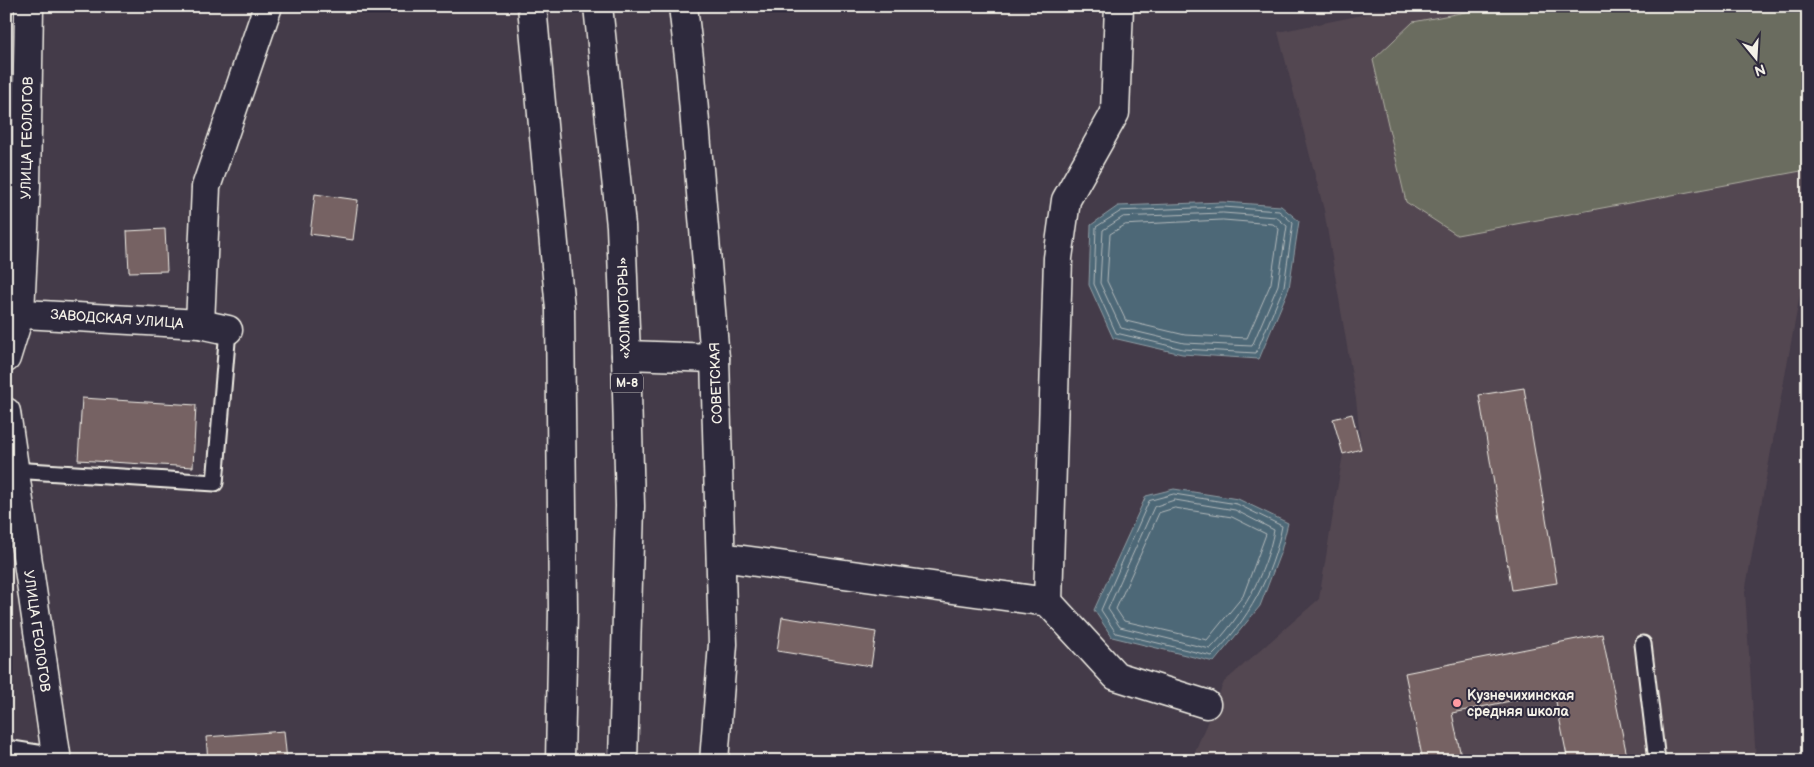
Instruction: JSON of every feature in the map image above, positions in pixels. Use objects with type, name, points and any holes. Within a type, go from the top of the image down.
[{"type":"main road","name":"УЛИЦА ГЕОЛОГОВ","points":[[6,358],[13,313],[26,186],[29,6]]},
{"type":"main road","points":[[200,324],[206,187],[268,6]]},
{"type":"main road","points":[[532,6],[560,309],[563,610],[560,761]]},
{"type":"main road","name":"«ХОЛМОГОРЫ»","points":[[598,6],[621,226],[626,355],[630,506],[623,761]]},
{"type":"main road","name":"СОВЕТСКАЯ","points":[[683,6],[691,75],[716,358],[724,644],[714,761]]},
{"type":"main road","points":[[1048,602],[1058,258],[1066,200],[1115,113],[1119,6]]},
{"type":"main road","name":"ЗАВОДСКАЯ УЛИЦА","points":[[13,313],[200,324],[228,330]]},
{"type":"main road","points":[[626,355],[716,358]]},
{"type":"main road","name":"УЛИЦА ГЕОЛОГОВ","points":[[6,412],[56,758]]},
{"type":"main road","points":[[721,557],[1048,602],[1116,676],[1206,704]]},
{"type":"lane","points":[[13,470],[215,483],[228,330]]},
{"type":"lane","points":[[1643,644],[1657,761]]},
{"type":"lane","points":[[6,748],[56,758]]},
{"type":"shaded area","points":[[1407,6],[1808,6],[1808,251],[1745,592],[1756,761],[1191,761],[1224,682],[1319,599],[1343,454],[1361,448],[1356,399],[1324,210],[1278,32]]},
{"type":"green space","points":[[1497,6],[1808,6],[1808,164],[1801,171],[1457,235],[1406,202],[1373,60],[1413,22]]},
{"type":"water","points":[[1223,202],[1281,206],[1299,221],[1289,288],[1259,359],[1182,354],[1113,338],[1089,285],[1091,225],[1118,206]]},
{"type":"water","points":[[1174,489],[1238,499],[1288,523],[1281,551],[1260,606],[1214,662],[1112,637],[1094,610],[1146,496]]},
{"type":"building","points":[[315,194],[358,200],[353,240],[310,234]]},
{"type":"building","points":[[165,229],[167,271],[129,272],[127,231]]},
{"type":"building","points":[[1524,388],[1557,583],[1512,590],[1479,395]]},
{"type":"building","points":[[82,398],[196,405],[193,467],[78,460]]},
{"type":"building","points":[[1352,414],[1361,449],[1343,454],[1333,419]]},
{"type":"building","points":[[782,617],[876,632],[871,666],[777,651]]},
{"type":"building","name":"Кузнечихинская средняя школа","points":[[1602,634],[1628,761],[1568,761],[1554,692],[1452,713],[1462,761],[1423,761],[1405,673]]},
{"type":"building","points":[[284,731],[287,761],[208,761],[206,737]]},
{"type":"place","name":"Кузнечихинская средняя школа","points":[[1457,703]]}]
